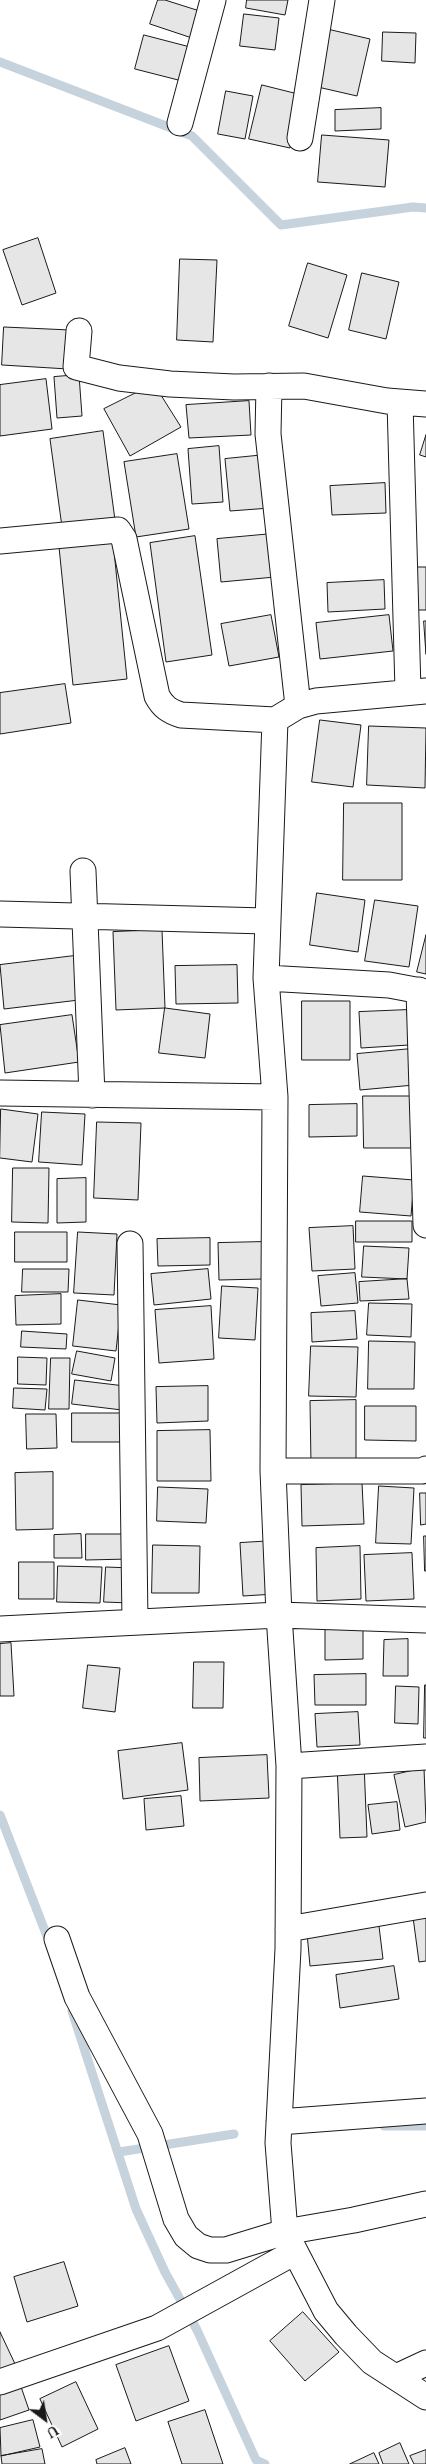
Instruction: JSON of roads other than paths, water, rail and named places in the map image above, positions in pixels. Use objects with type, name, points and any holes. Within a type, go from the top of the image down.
[{"type":"street","points":[[180,123],[213,0]]},
{"type":"street","points":[[300,138],[322,0]]},
{"type":"street","points":[[79,331],[76,367],[119,378],[170,384],[304,386],[400,402],[426,404]]},
{"type":"street","points":[[269,386],[268,434],[298,706]]},
{"type":"street","points":[[0,541],[118,530],[124,539],[157,696],[169,712],[181,716],[275,720],[298,706],[316,701],[417,691],[400,402]]},
{"type":"street","points":[[275,720],[266,921],[266,978],[275,1097],[273,1471],[279,1616],[289,1766],[288,1929],[278,2143],[290,2242],[331,2317],[372,2362],[426,2397]]},
{"type":"street","points":[[83,871],[92,1095]]},
{"type":"street","points":[[0,914],[266,921]]},
{"type":"street","points":[[266,978],[389,985],[423,991],[426,1225]]},
{"type":"street","points":[[0,1093],[275,1097]]},
{"type":"street","points":[[130,1244],[135,1622]]},
{"type":"street","points":[[273,1471],[422,1471],[426,1469]]},
{"type":"street","points":[[0,1629],[279,1616],[426,1620]]},
{"type":"street","points":[[289,1766],[426,1757]]},
{"type":"street","points":[[288,1929],[426,1905]]},
{"type":"street","points":[[57,1939],[76,1997],[150,2134],[160,2160],[169,2200],[176,2219],[186,2236],[198,2246],[210,2250],[226,2250],[290,2242],[354,2220],[426,2204]]},
{"type":"street","points":[[279,2122],[426,2111]]},
{"type":"street","points":[[0,2382],[157,2328],[182,2316],[203,2304],[290,2242]]},
{"type":"street","points":[[396,2377],[426,2363]]},
{"type":"waterway","points":[[0,62],[192,136],[281,225],[413,207],[426,208]]},
{"type":"waterway","points":[[0,1815],[50,1944]]},
{"type":"waterway","points":[[72,2011],[136,2209],[165,2272],[197,2330],[256,2460],[265,2464]]},
{"type":"waterway","points":[[384,2126],[426,2126]]},
{"type":"waterway","points":[[119,2152],[234,2134]]}]
